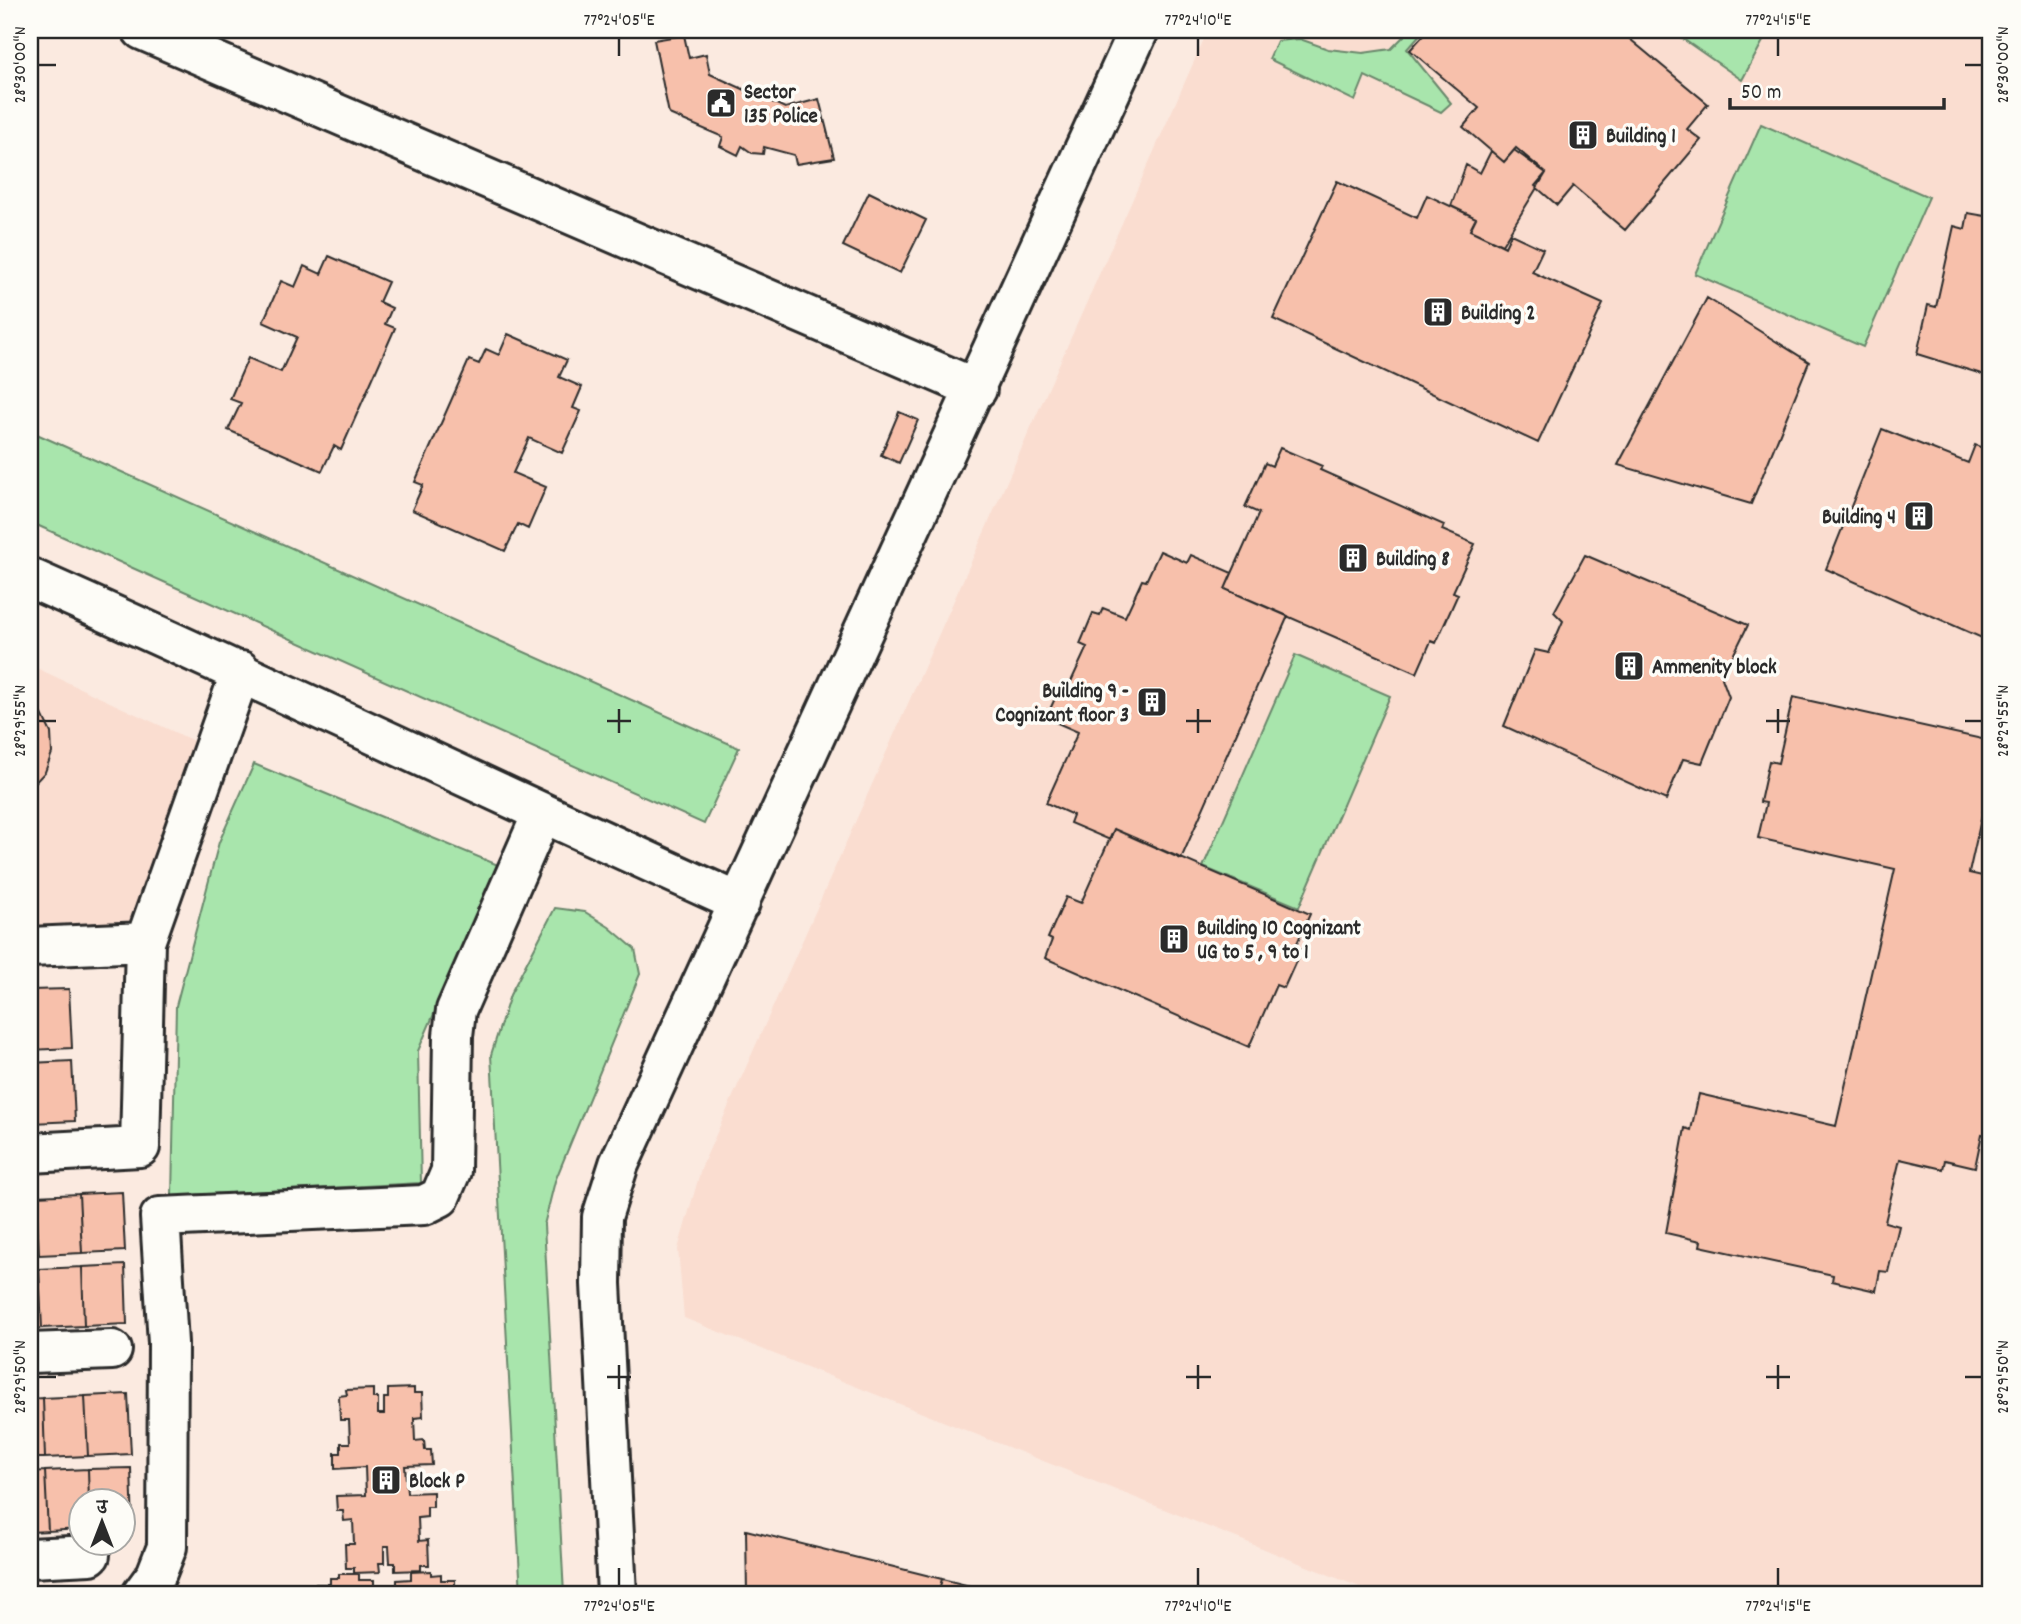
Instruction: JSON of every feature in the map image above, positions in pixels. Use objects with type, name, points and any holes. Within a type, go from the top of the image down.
[{"type":"street","points":[[142,30],[977,389]]},
{"type":"street","points":[[617,1594],[601,1284],[602,1217],[619,1164],[977,389],[1139,30]]},
{"type":"street","points":[[30,578],[241,671],[542,814],[740,903]]},
{"type":"street","points":[[30,1153],[139,1147],[145,942],[241,671]]},
{"type":"street","points":[[142,1594],[156,1575],[167,1547],[168,1343],[160,1217],[424,1205],[440,1197],[451,1171],[453,1036],[456,1010],[542,814]]},
{"type":"street","points":[[30,947],[145,942]]},
{"type":"street","points":[[30,1353],[112,1350]]},
{"type":"street","points":[[30,1558],[66,1556]]},
{"type":"shaded area","points":[[1208,30],[1991,30],[1991,1594],[1377,1594],[684,1318],[678,1249],[702,1166]]},
{"type":"shaded area","points":[[30,665],[198,743],[144,926],[30,931]]},
{"type":"green space","points":[[1410,30],[1424,30],[1407,49],[1451,103],[1441,112],[1365,76],[1355,101],[1269,59],[1277,41],[1300,39],[1328,49],[1363,53],[1391,49]]},
{"type":"green space","points":[[1670,30],[1769,30],[1742,80]]},
{"type":"green space","points":[[1761,124],[1929,197],[1863,347],[1695,274]]},
{"type":"green space","points":[[30,431],[739,748],[704,824],[30,522]]},
{"type":"green space","points":[[1295,655],[1390,696],[1299,907],[1203,867]]},
{"type":"green space","points":[[254,764],[498,865],[418,1051],[421,1183],[172,1196],[176,1006],[219,842]]},
{"type":"green space","points":[[555,908],[585,912],[609,927],[635,949],[640,974],[555,1181],[544,1225],[564,1594],[521,1594],[491,1055],[510,995]]},
{"type":"building","name":"Building 1","points":[[1428,30],[1619,30],[1708,104],[1687,129],[1701,140],[1625,230],[1573,186],[1557,205],[1535,186],[1546,173],[1516,148],[1504,162],[1463,127],[1479,108],[1410,50]]},
{"type":"building","name":"Sector 135 Police","points":[[684,35],[689,58],[706,54],[710,74],[785,108],[819,99],[834,158],[796,164],[794,155],[764,147],[763,154],[752,153],[742,146],[738,155],[720,146],[723,137],[669,114],[654,40]]},
{"type":"building","points":[[1514,150],[1546,173],[1502,245],[1470,230],[1476,218],[1451,206],[1466,165],[1480,173],[1491,151],[1504,162]]},
{"type":"building","name":"Building 2","points":[[1337,181],[1417,218],[1427,195],[1476,218],[1470,230],[1505,247],[1511,234],[1543,249],[1532,272],[1603,304],[1538,443],[1273,319]]},
{"type":"building","points":[[869,192],[926,220],[900,273],[843,246]]},
{"type":"building","points":[[1968,213],[1991,217],[1991,377],[1917,354],[1928,305],[1936,307],[1954,226],[1965,229]]},
{"type":"building","points":[[329,256],[388,282],[379,302],[392,308],[385,324],[395,328],[341,450],[334,446],[322,471],[228,430],[241,403],[230,399],[248,358],[281,372],[297,337],[263,322],[281,281],[295,287],[304,266],[321,274]]},
{"type":"building","points":[[1707,298],[1809,362],[1751,504],[1618,465]]},
{"type":"building","points":[[508,334],[567,360],[559,377],[582,387],[573,408],[581,411],[562,453],[529,438],[513,473],[546,487],[528,529],[518,524],[505,551],[412,510],[423,485],[415,482],[469,360],[479,364],[486,349],[499,355]]},
{"type":"building","points":[[899,412],[918,420],[899,463],[881,455]]},
{"type":"building","name":"Building 4","points":[[1882,429],[1968,463],[1975,445],[1991,451],[1991,642],[1826,569]]},
{"type":"building","name":"Building 8","points":[[1280,448],[1322,466],[1320,470],[1444,525],[1442,530],[1475,544],[1453,592],[1458,594],[1436,643],[1431,641],[1417,673],[1225,589],[1259,513],[1245,507],[1265,463],[1272,466]]},
{"type":"building","name":"Building 9 - Cognizant floor 3","points":[[1160,551],[1187,563],[1191,555],[1232,573],[1225,589],[1288,616],[1181,859],[1114,829],[1110,840],[1070,823],[1073,815],[1046,803],[1078,732],[1046,718],[1062,683],[1069,686],[1087,647],[1080,644],[1093,613],[1100,615],[1103,608],[1125,617],[1142,580],[1146,581]]},
{"type":"building","name":"Ammenity block","points":[[1585,555],[1748,625],[1722,678],[1729,697],[1702,763],[1683,759],[1666,800],[1504,726],[1535,650],[1549,653],[1563,621],[1554,612]]},
{"type":"building","points":[[1793,697],[1991,741],[1991,807],[1984,806],[1969,873],[1991,878],[1991,1115],[1987,1135],[1982,1134],[1975,1167],[1945,1160],[1943,1169],[1900,1159],[1885,1222],[1899,1226],[1888,1272],[1880,1271],[1876,1291],[1832,1281],[1833,1275],[1700,1246],[1701,1241],[1666,1233],[1685,1128],[1691,1130],[1699,1094],[1836,1126],[1895,869],[1758,838],[1766,803],[1760,802],[1769,761],[1778,763]]},
{"type":"building","points":[[30,703],[42,714],[51,733],[52,753],[45,772],[30,788]]},
{"type":"building","name":"Building 10 Cognizant UG to 5 , 9 to 1","points":[[1114,829],[1310,914],[1295,948],[1301,950],[1284,988],[1276,985],[1249,1047],[1045,958],[1052,940],[1048,938],[1066,897],[1081,903]]},
{"type":"building","points":[[69,989],[72,1048],[30,1050],[30,990]]},
{"type":"building","points":[[72,1061],[75,1121],[32,1123],[30,1063]]},
{"type":"building","points":[[122,1192],[125,1251],[82,1253],[79,1194]]},
{"type":"building","points":[[79,1194],[82,1253],[39,1255],[36,1196]]},
{"type":"building","points":[[30,1196],[36,1196],[39,1255],[30,1255]]},
{"type":"building","points":[[125,1265],[127,1324],[84,1326],[82,1267]]},
{"type":"building","points":[[82,1267],[84,1326],[42,1328],[39,1269]]},
{"type":"building","points":[[30,1269],[39,1269],[42,1328],[30,1329]]},
{"type":"building","name":"Block P","points":[[414,1388],[414,1393],[422,1393],[423,1417],[414,1418],[415,1441],[424,1440],[425,1450],[431,1450],[432,1465],[405,1466],[407,1493],[433,1492],[433,1507],[427,1507],[427,1517],[418,1518],[419,1541],[428,1540],[429,1565],[421,1565],[421,1570],[395,1571],[395,1563],[390,1563],[389,1546],[384,1546],[384,1563],[379,1563],[380,1572],[354,1573],[354,1568],[346,1568],[345,1544],[354,1544],[353,1520],[344,1521],[343,1511],[337,1511],[336,1496],[366,1495],[365,1467],[335,1469],[335,1453],[341,1453],[341,1443],[350,1443],[349,1420],[340,1420],[339,1396],[347,1395],[346,1390],[373,1389],[373,1398],[378,1398],[378,1414],[384,1414],[384,1398],[388,1398],[388,1389]]},
{"type":"building","points":[[128,1394],[131,1454],[88,1456],[85,1396]]},
{"type":"building","points":[[85,1396],[88,1456],[45,1458],[43,1398]]},
{"type":"building","points":[[43,1398],[45,1458],[30,1458],[30,1399]]},
{"type":"building","points":[[131,1468],[132,1488],[89,1488],[88,1469]]},
{"type":"building","points":[[88,1469],[89,1488],[66,1488],[66,1530],[48,1531],[45,1471]]},
{"type":"building","points":[[45,1471],[48,1531],[30,1532],[30,1472]]},
{"type":"building","points":[[746,1530],[942,1579],[938,1594],[747,1594]]},
{"type":"building","points":[[431,1571],[431,1575],[441,1574],[441,1580],[455,1580],[455,1594],[397,1594],[397,1580],[411,1579],[411,1572]]},
{"type":"building","points":[[339,1574],[359,1574],[359,1580],[374,1580],[374,1594],[316,1594],[316,1584],[330,1584],[330,1578],[339,1578]]},
{"type":"building","points":[[942,1579],[1002,1594],[938,1594]]},
{"type":"place","name":"Sector 135 Police","points":[[721,103]]},
{"type":"place","name":"Building 1","points":[[1583,135]]},
{"type":"place","name":"Building 2","points":[[1438,312]]},
{"type":"place","name":"Building 4","points":[[1919,516]]},
{"type":"place","name":"Building 8","points":[[1353,558]]},
{"type":"place","name":"Ammenity block","points":[[1629,666]]},
{"type":"place","name":"Building 9 - Cognizant floor 3","points":[[1152,702]]},
{"type":"place","name":"Building 10 Cognizant UG to 5 , 9 to 1","points":[[1174,939]]},
{"type":"place","name":"Block P","points":[[386,1480]]}]
